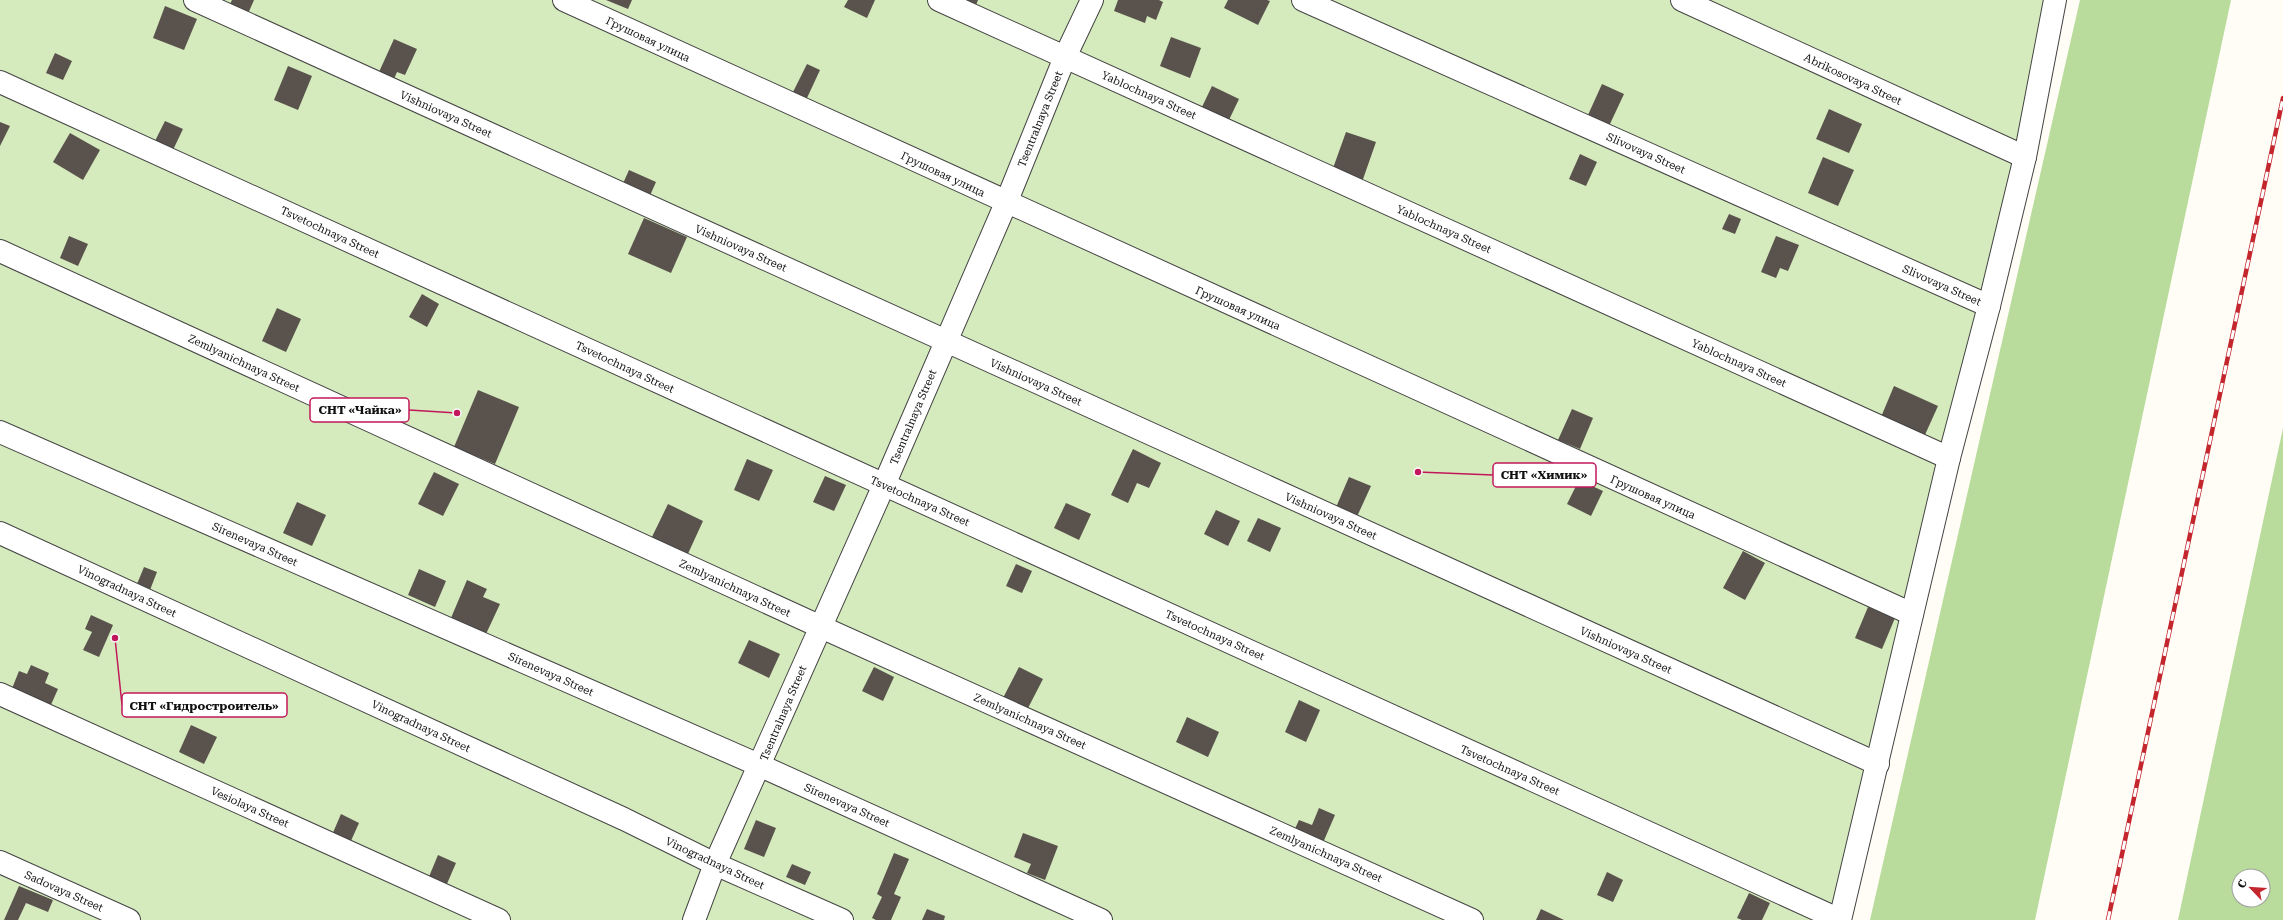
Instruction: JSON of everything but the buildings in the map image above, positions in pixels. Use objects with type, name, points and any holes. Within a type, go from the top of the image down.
[{"type":"street","name":"Vishniovaya Street","points":[[195,0],[1878,764]]},
{"type":"street","name":"Грушовая улица","points":[[564,0],[1006,203],[1912,614]]},
{"type":"street","name":"Yablochnaya Street","points":[[940,0],[1949,458]]},
{"type":"street","name":"Tsentralnaya Street","points":[[694,920],[715,864],[761,766],[884,485],[1006,203],[1065,57],[1092,0]]},
{"type":"street","name":"Slivovaya Street","points":[[1303,0],[1989,306]]},
{"type":"street","name":"Abrikosovaya Street","points":[[1682,0],[2025,157]]},
{"type":"street","points":[[1840,920],[1949,458],[1989,306],[2025,157],[2055,0]]},
{"type":"street","name":"Tsvetochnaya Street","points":[[0,82],[1840,920]]},
{"type":"street","name":"Zemlyanichnaya Street","points":[[0,250],[821,627],[1472,920]]},
{"type":"street","name":"Sirenevaya Street","points":[[0,432],[761,766],[1100,920]]},
{"type":"street","name":"Vinogradnaya Street","points":[[0,533],[617,816],[715,864],[842,920]]},
{"type":"street","name":"Vesiolaya Street","points":[[0,694],[499,920]]},
{"type":"street","name":"Sadovaya Street","points":[[0,862],[129,920]]},
{"type":"green space","points":[[0,0],[2055,0],[1840,920],[0,920]]},
{"type":"green space","points":[[2080,0],[2231,0],[2035,920],[1870,920]]},
{"type":"green space","points":[[2283,428],[2283,920],[2178,920]]},
{"type":"railway","points":[[2108,920],[2283,98]]},
{"type":"place","name":"СНТ «Чайка»","points":[[457,413]]},
{"type":"place","name":"СНТ «Химик»","points":[[1418,472]]},
{"type":"place","name":"СНТ «Гидростроитель»","points":[[115,638]]}]
